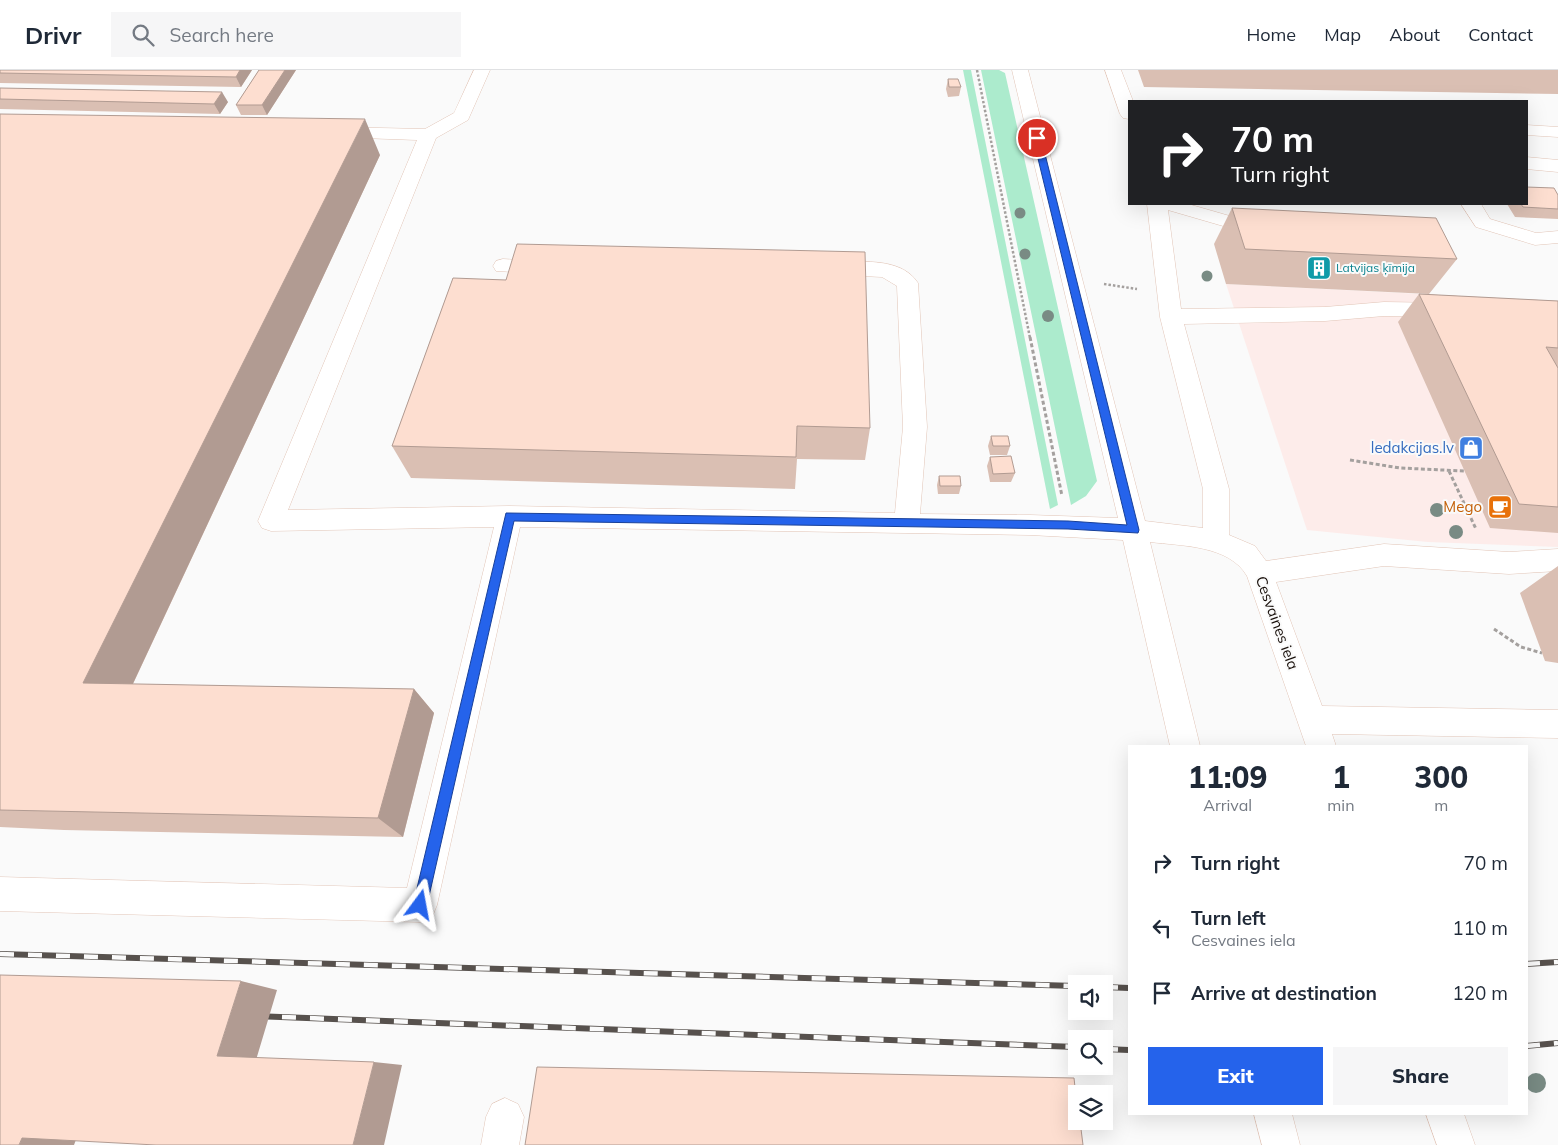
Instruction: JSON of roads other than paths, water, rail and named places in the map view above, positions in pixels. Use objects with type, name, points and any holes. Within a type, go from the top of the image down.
[{"type":"street","points":[[318,132],[428,135],[462,116],[482,70]]},
{"type":"street","points":[[1020,70],[1134,530],[1185,745]]},
{"type":"street","points":[[1113,70],[1128,108]]},
{"type":"street","points":[[1528,130],[1558,132]]},
{"type":"street","name":"Cesvaines iela","points":[[428,135],[271,521],[509,516],[908,524],[1068,525],[1180,535],[1216,542],[1245,553],[1259,573],[1316,733]]},
{"type":"street","points":[[1528,163],[1558,166]]},
{"type":"street","points":[[1157,205],[1171,317],[1216,489],[1216,542]]},
{"type":"street","points":[[1172,205],[1225,222],[1282,236]]},
{"type":"street","points":[[1472,205],[1483,223],[1535,239],[1558,237]]},
{"type":"street","points":[[503,266],[572,267]]},
{"type":"street","points":[[807,269],[886,270],[907,283],[915,427],[907,505],[908,524]]},
{"type":"street","points":[[1171,317],[1325,314],[1384,309],[1461,311]]},
{"type":"street","points":[[0,894],[420,905],[509,516]]},
{"type":"street","points":[[1259,573],[1384,555],[1509,563],[1558,560]]},
{"type":"street","points":[[1316,733],[1558,724]]},
{"type":"street","points":[[1273,1115],[1281,1145]]},
{"type":"street","points":[[1445,1115],[1456,1145]]},
{"type":"railway","points":[[0,954],[1068,986]]},
{"type":"railway","points":[[1528,964],[1558,962]]},
{"type":"railway","points":[[1113,987],[1128,988]]},
{"type":"railway","points":[[254,1016],[1068,1047]]},
{"type":"railway","points":[[1528,1046],[1558,1043]]},
{"type":"railway","points":[[1113,1049],[1128,1050]]},
{"type":"place","name":"Latvijas ķīmija","points":[[1319,268]]},
{"type":"place","name":"ledakcijas.lv","points":[[1471,448]]},
{"type":"place","name":"Mego","points":[[1500,507]]}]
